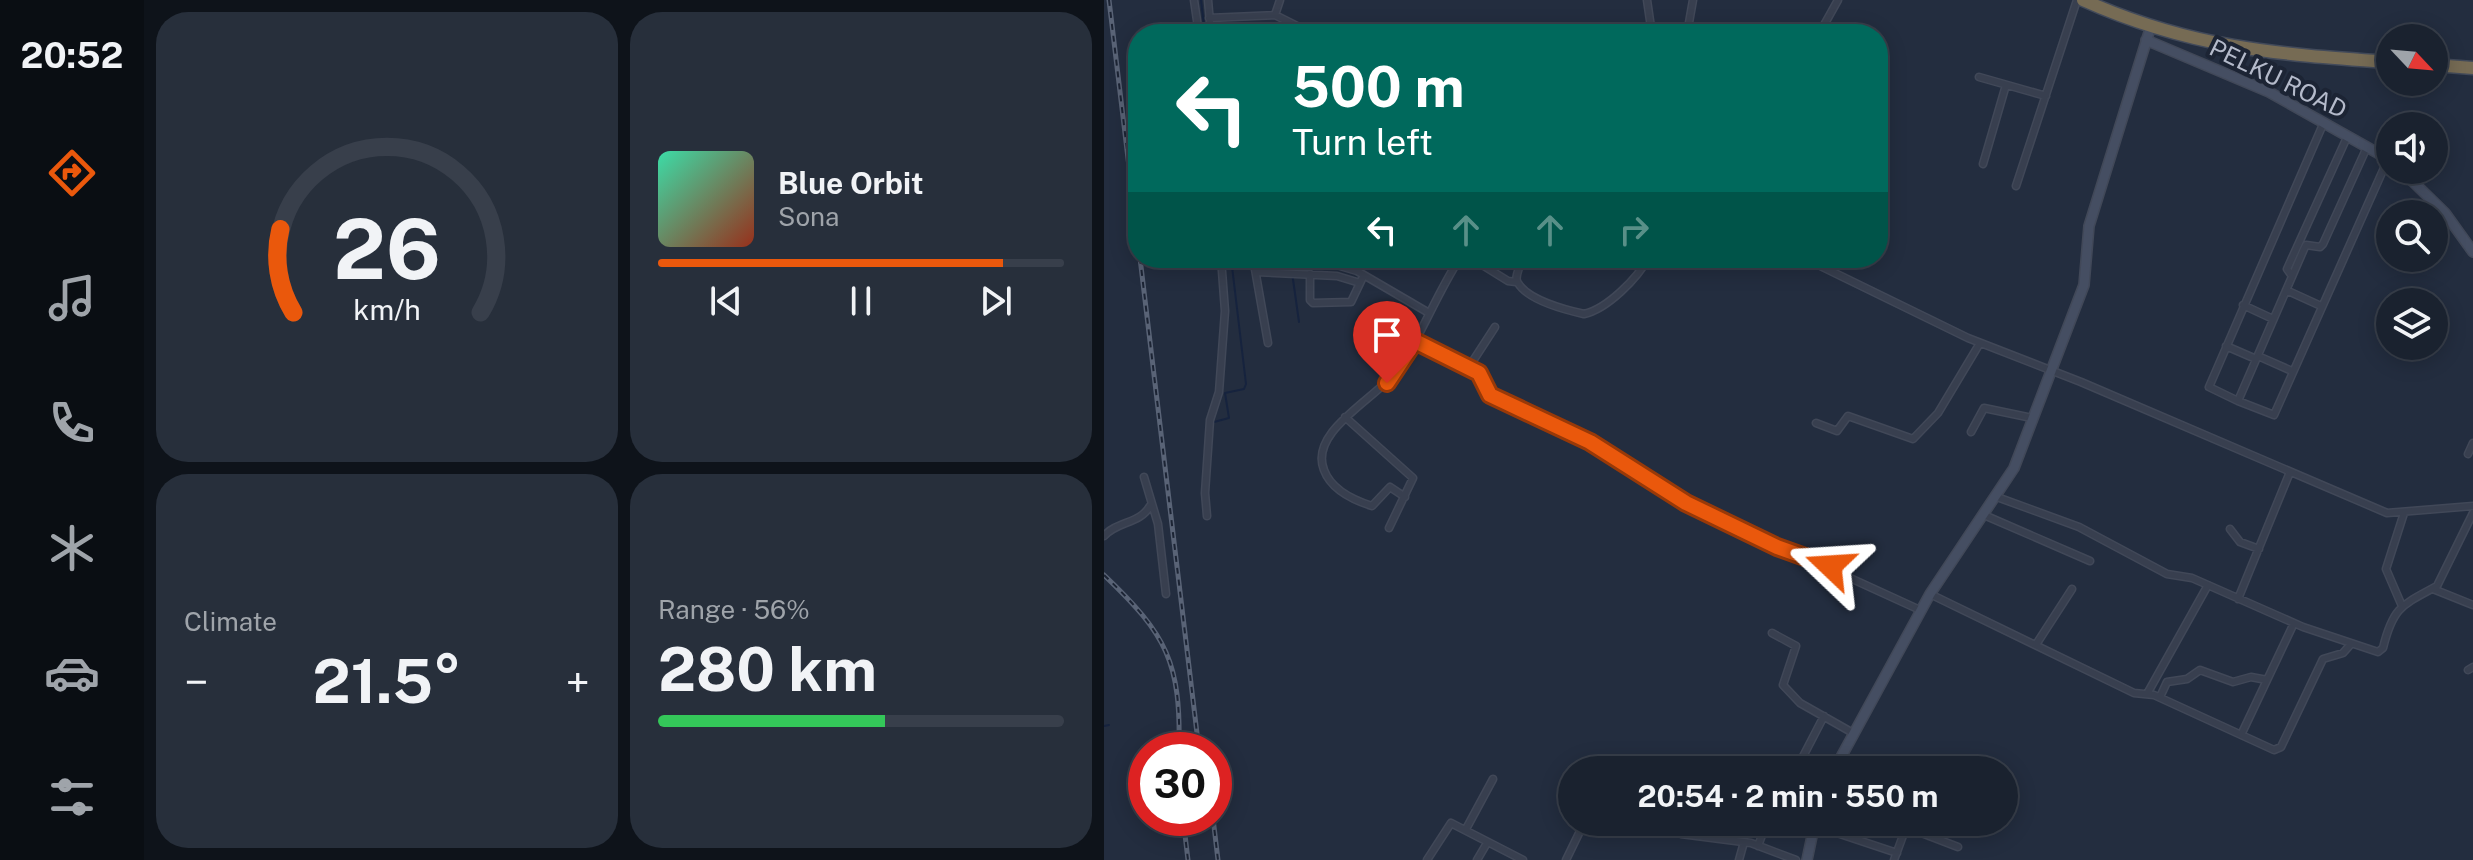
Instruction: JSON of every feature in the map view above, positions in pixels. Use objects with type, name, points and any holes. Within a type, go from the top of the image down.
[{"type":"highway","points":[[2083,0],[2148,34],[2246,50],[2376,61]]},
{"type":"highway","points":[[2448,66],[2473,68]]},
{"type":"street","points":[[1194,0],[1198,24]]},
{"type":"street","points":[[1208,0],[1210,24]]},
{"type":"street","points":[[1275,15],[1280,0]]},
{"type":"street","points":[[1647,0],[1651,24]]},
{"type":"street","points":[[1689,24],[1693,0]]},
{"type":"street","points":[[1825,24],[1838,0]]},
{"type":"street","points":[[2016,186],[2077,0]]},
{"type":"street","points":[[1209,18],[1275,15],[1293,24]]},
{"type":"street","points":[[1841,756],[1920,610],[2014,468],[2084,285],[2089,226],[2148,34]]},
{"type":"street","name":"PELKU ROAD","points":[[2148,34],[2269,92],[2376,152]]},
{"type":"street","points":[[1979,77],[2046,96]]},
{"type":"street","points":[[1983,164],[2006,85]]},
{"type":"street","points":[[2324,122],[2208,386],[2274,415],[2378,184]]},
{"type":"street","points":[[2292,276],[2287,269],[2348,135]]},
{"type":"street","points":[[2238,401],[2306,245],[2320,247],[2323,244],[2367,147]]},
{"type":"street","points":[[2415,184],[2445,213],[2473,252]]},
{"type":"street","points":[[1207,516],[1210,420],[1219,392],[1225,311],[1222,268]]},
{"type":"street","points":[[1255,268],[1268,343]]},
{"type":"street","points":[[1349,268],[1362,279],[1429,313]]},
{"type":"street","points":[[1405,497],[1390,487],[1372,506],[1328,479],[1322,465],[1323,445],[1345,417],[1387,383],[1415,341],[1454,268]]},
{"type":"street","points":[[1487,268],[1508,281],[1516,282],[1554,307],[1587,314],[1642,268]]},
{"type":"street","points":[[1516,282],[1519,268]]},
{"type":"street","points":[[1825,268],[1980,343],[2051,370],[2387,513],[2473,506]]},
{"type":"street","points":[[1256,272],[1362,279]]},
{"type":"street","points":[[1310,274],[1310,300],[1313,303],[1349,304],[1362,279]]},
{"type":"street","points":[[2286,290],[2321,306]]},
{"type":"street","points":[[2243,305],[2273,319]]},
{"type":"street","points":[[1469,367],[1495,327]]},
{"type":"street","points":[[1415,341],[1483,376],[1484,388],[1490,395],[1590,442],[1686,503],[1920,610]]},
{"type":"street","points":[[1816,423],[1837,431],[1848,416],[1913,439],[1938,413],[1980,343]]},
{"type":"street","points":[[2226,346],[2292,371]]},
{"type":"street","points":[[1971,432],[1984,408],[2032,418]]},
{"type":"street","points":[[1345,417],[1413,478],[1389,528]]},
{"type":"street","points":[[2468,454],[2473,443]]},
{"type":"street","points":[[2238,599],[2290,472]]},
{"type":"street","points":[[1144,477],[1150,506],[1158,524],[1166,594]]},
{"type":"street","points":[[1997,497],[2079,527],[2167,574],[2186,575],[2294,623],[2380,652],[2386,629],[2402,606],[2440,583],[2472,515]]},
{"type":"street","points":[[1104,536],[1116,526],[1143,516],[1150,506]]},
{"type":"street","points":[[2402,606],[2386,569],[2404,513]]},
{"type":"street","points":[[1984,515],[2090,561]]},
{"type":"street","points":[[2230,529],[2240,542],[2259,549]]},
{"type":"street","points":[[2147,694],[2208,585]]},
{"type":"street","points":[[2037,643],[2072,589]]},
{"type":"street","points":[[2433,589],[2473,605]]},
{"type":"street","points":[[1930,594],[2037,643],[2134,693],[2160,697],[2274,750],[2281,747],[2320,663],[2326,657],[2343,653],[2351,644]]},
{"type":"street","points":[[2241,735],[2294,623]]},
{"type":"street","points":[[1772,633],[1796,646],[1783,685],[1800,703],[1853,733]]},
{"type":"street","points":[[2160,697],[2167,682],[2182,681],[2200,670],[2233,682],[2251,677],[2267,680]]},
{"type":"street","points":[[1803,756],[1824,716]]},
{"type":"street","points":[[1466,829],[1493,779]]},
{"type":"street","points":[[1427,860],[1448,825],[1455,824],[1523,860]]},
{"type":"street","points":[[1566,860],[1578,836]]},
{"type":"street","points":[[1697,836],[1744,842],[1796,860]]},
{"type":"street","points":[[1758,846],[1762,836]]},
{"type":"street","points":[[1807,860],[1812,836]]},
{"type":"street","points":[[1845,836],[1896,856],[1903,836]]},
{"type":"street","points":[[1929,836],[1958,847]]},
{"type":"street","points":[[1739,860],[1744,842]]},
{"type":"street","points":[[1477,860],[1487,843]]},
{"type":"waterway","points":[[1201,0],[1204,24]]},
{"type":"waterway","points":[[1214,422],[1229,418],[1225,393],[1244,389],[1246,384],[1232,268]]},
{"type":"waterway","points":[[1291,268],[1299,322]]},
{"type":"waterway","points":[[1104,726],[1109,725]]},
{"type":"railway","points":[[1109,0],[1128,159]]},
{"type":"railway","points":[[1141,268],[1197,732]]},
{"type":"railway","points":[[1104,575],[1143,615],[1166,652],[1177,694],[1179,732]]},
{"type":"railway","points":[[1185,836],[1188,860]]},
{"type":"railway","points":[[1215,836],[1218,860]]},
{"type":"route","points":[[1387,383],[1415,341],[1479,373],[1490,395],[1590,442],[1672,496],[1777,547],[1830,566]]}]
